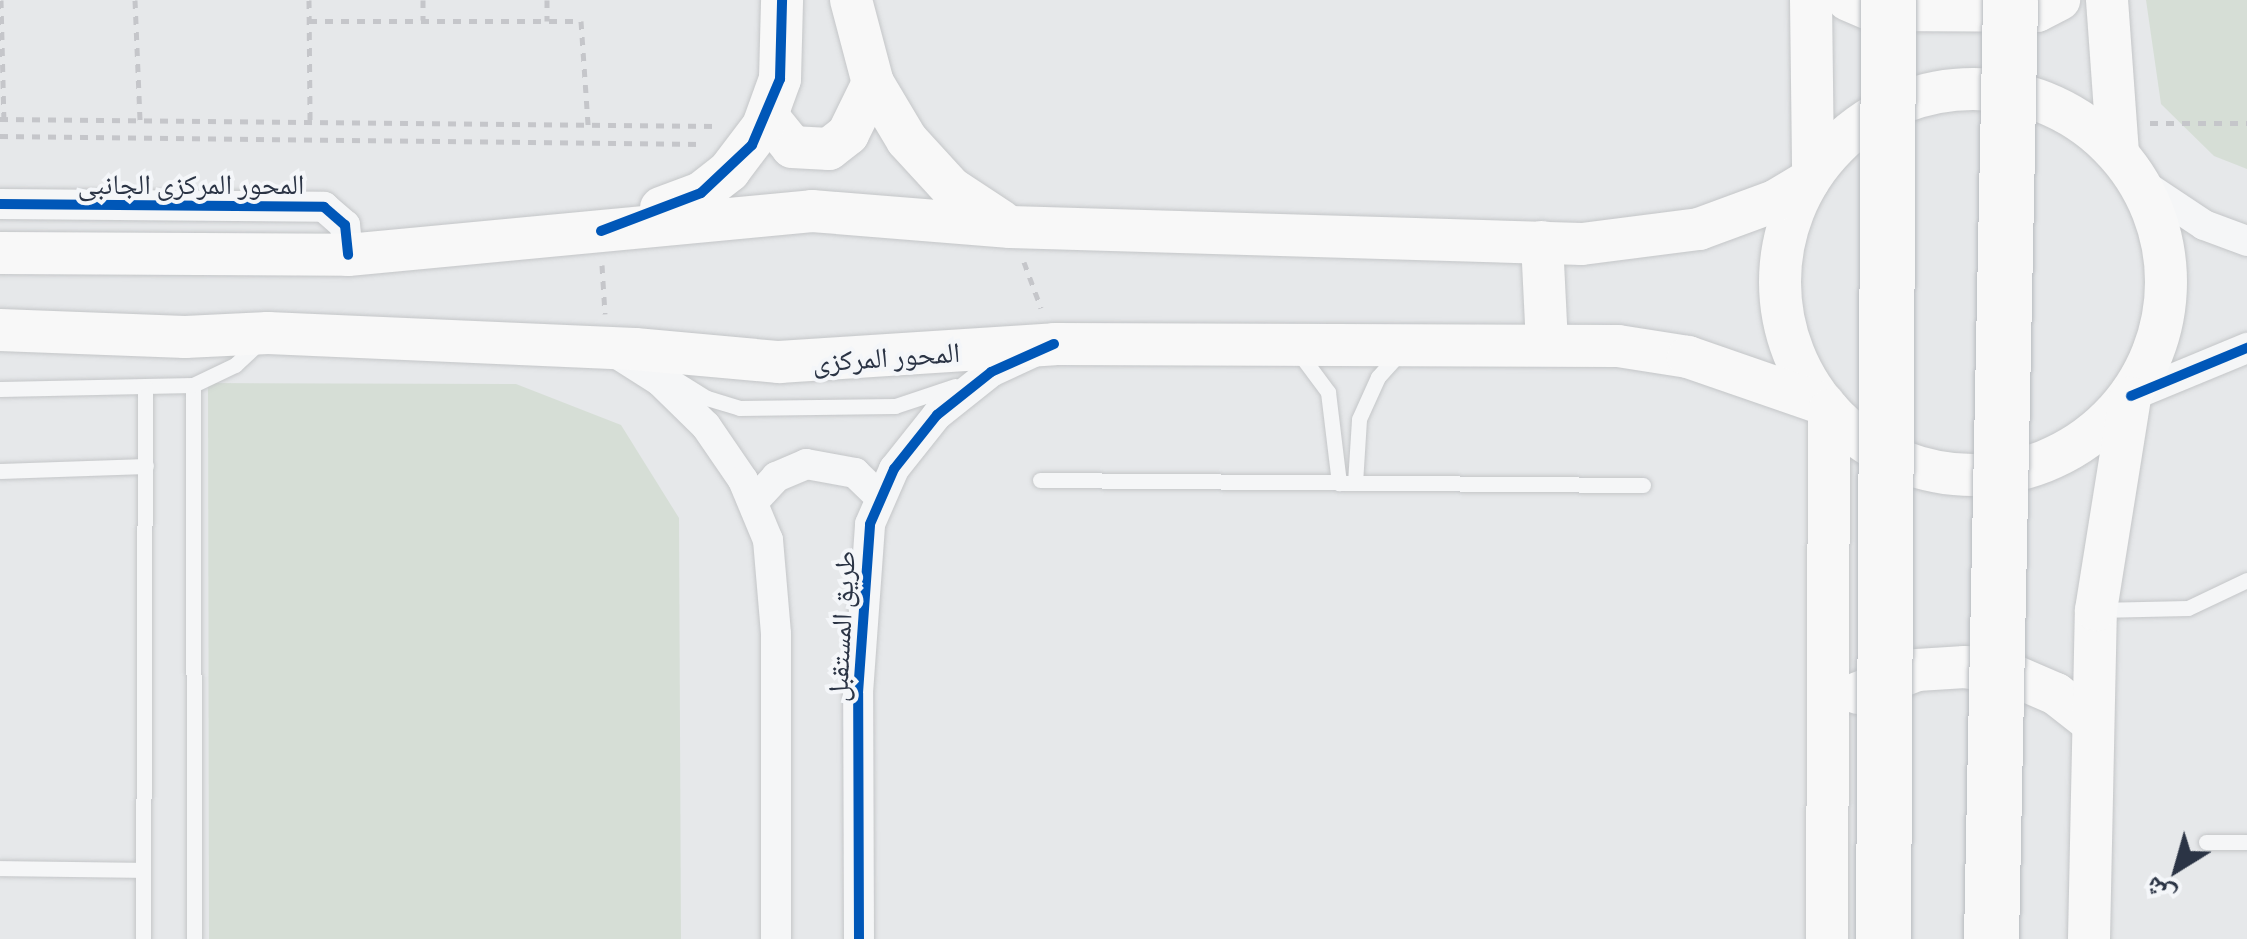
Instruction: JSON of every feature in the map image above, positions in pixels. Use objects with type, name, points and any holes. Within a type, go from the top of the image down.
[{"type":"highway","points":[[1883,939],[1888,0]]},
{"type":"highway","points":[[1990,939],[2010,0]]},
{"type":"main road","points":[[601,231],[701,193],[761,129],[780,79],[782,0]]},
{"type":"main road","points":[[851,0],[873,83],[928,165],[977,208],[1010,226]]},
{"type":"main road","points":[[1811,0],[1811,176],[1783,244],[1780,278],[1790,345],[1826,407],[1851,432],[1906,463],[1983,475],[2059,456],[2110,420],[2131,396],[2155,350],[2166,303],[2163,240],[2124,152],[2107,0]]},
{"type":"main road","points":[[1848,0],[1872,10],[2037,10],[2059,0]]},
{"type":"main road","points":[[761,129],[792,147],[829,149],[848,134],[873,83]]},
{"type":"main road","points":[[0,253],[348,255],[812,210],[1010,226],[1621,242],[1699,229],[1775,202],[1811,176],[1836,145],[1893,106],[1961,89],[2030,97],[2092,129],[2124,152]]},
{"type":"main road","points":[[1542,242],[1547,344]]},
{"type":"main road","name":"المحور المركزى","points":[[0,330],[185,337],[268,333],[840,362],[1054,344],[1547,344],[1688,357],[1826,407]]},
{"type":"main road","points":[[2089,939],[2096,610],[2131,396]]},
{"type":"main road","points":[[1826,407],[1832,710],[1827,939]]},
{"type":"main road","points":[[1832,710],[1872,684],[1917,670],[1964,667],[2012,675],[2056,694],[2094,723]]},
{"type":"street","points":[[2124,152],[2204,225],[2247,241]]},
{"type":"street","name":"المحور المركزى الجانبى","points":[[0,204],[324,207],[345,225],[348,255]]},
{"type":"street","name":"طريق المستقبل","points":[[860,939],[863,556],[879,496],[913,440],[950,404],[991,372],[1054,344]]},
{"type":"street","points":[[621,348],[684,402],[726,452],[754,502],[768,540],[776,634],[776,939]]},
{"type":"street","points":[[2131,396],[2247,348]]},
{"type":"street","points":[[754,502],[776,476],[806,464],[855,473],[879,496]]},
{"type":"lane","points":[[0,389],[193,384],[235,366],[268,333]]},
{"type":"lane","points":[[1288,344],[1328,392],[1347,483]]},
{"type":"lane","points":[[1347,483],[1366,397],[1410,344]]},
{"type":"lane","points":[[193,384],[194,939]]},
{"type":"lane","points":[[143,939],[146,386]]},
{"type":"lane","points":[[0,470],[146,466]]},
{"type":"lane","points":[[1040,480],[1643,485]]},
{"type":"lane","points":[[2096,610],[2188,608],[2247,580]]},
{"type":"lane","points":[[2206,842],[2247,842]]},
{"type":"lane","points":[[0,868],[144,870]]},
{"type":"path","points":[[1,0],[2,119],[761,129]]},
{"type":"path","points":[[135,0],[140,120]]},
{"type":"path","points":[[309,0],[310,122]]},
{"type":"path","points":[[423,0],[423,20]]},
{"type":"path","points":[[547,0],[547,21]]},
{"type":"path","points":[[309,21],[547,21],[584,27],[588,125]]},
{"type":"path","points":[[2124,152],[2247,122]]},
{"type":"path","points":[[0,136],[761,129]]},
{"type":"path","points":[[1010,226],[1054,344]]},
{"type":"path","points":[[601,231],[621,348]]},
{"type":"shaded area","points":[[2146,0],[2247,0],[2247,169],[2214,156],[2161,104]]},
{"type":"shaded area","points":[[208,383],[516,384],[621,425],[679,518],[681,939],[209,939]]},
{"type":"cycle path","points":[[601,231],[701,193],[752,145],[780,79],[782,0]]},
{"type":"cycle path","points":[[0,204],[324,207],[345,225],[348,255]]},
{"type":"cycle path","points":[[859,939],[858,693],[870,524],[894,469],[937,415],[991,372],[1054,344]]},
{"type":"cycle path","points":[[2131,396],[2247,348]]}]
